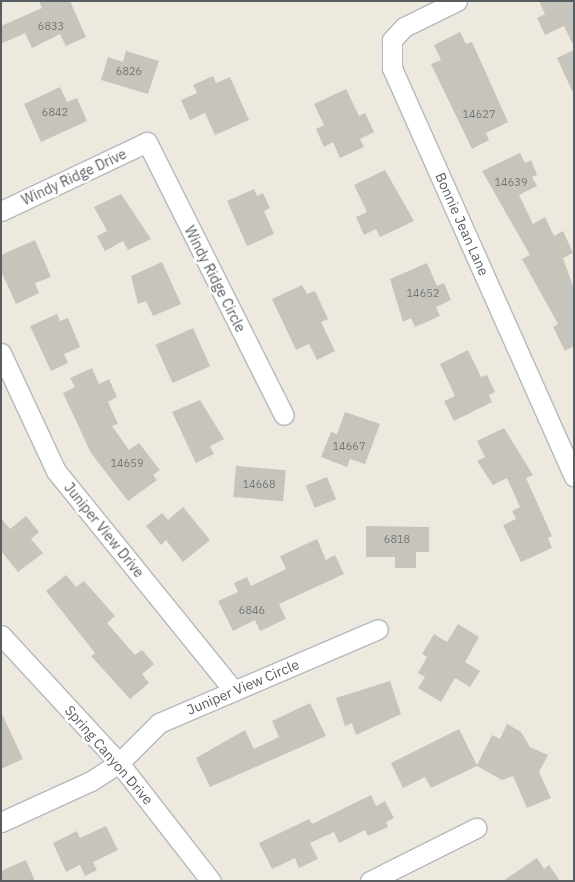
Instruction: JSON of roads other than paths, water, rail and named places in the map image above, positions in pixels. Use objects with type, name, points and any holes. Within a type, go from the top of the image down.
[{"type":"street","name":"Bonnie Jean Lane","points":[[457,1],[404,27],[392,40],[392,68],[574,476]]},
{"type":"street","name":"Windy Ridge Drive","points":[[1,211],[147,142]]},
{"type":"street","name":"Windy Ridge Circle","points":[[147,142],[284,415]]},
{"type":"street","name":"Juniper View Drive","points":[[1,353],[56,471],[234,691]]},
{"type":"street","name":"Juniper View Circle","points":[[1,822],[86,784],[119,763],[159,723],[378,628]]},
{"type":"street","name":"Spring Canyon Drive","points":[[1,635],[119,763],[211,881]]},
{"type":"street","points":[[370,881],[476,828]]}]
